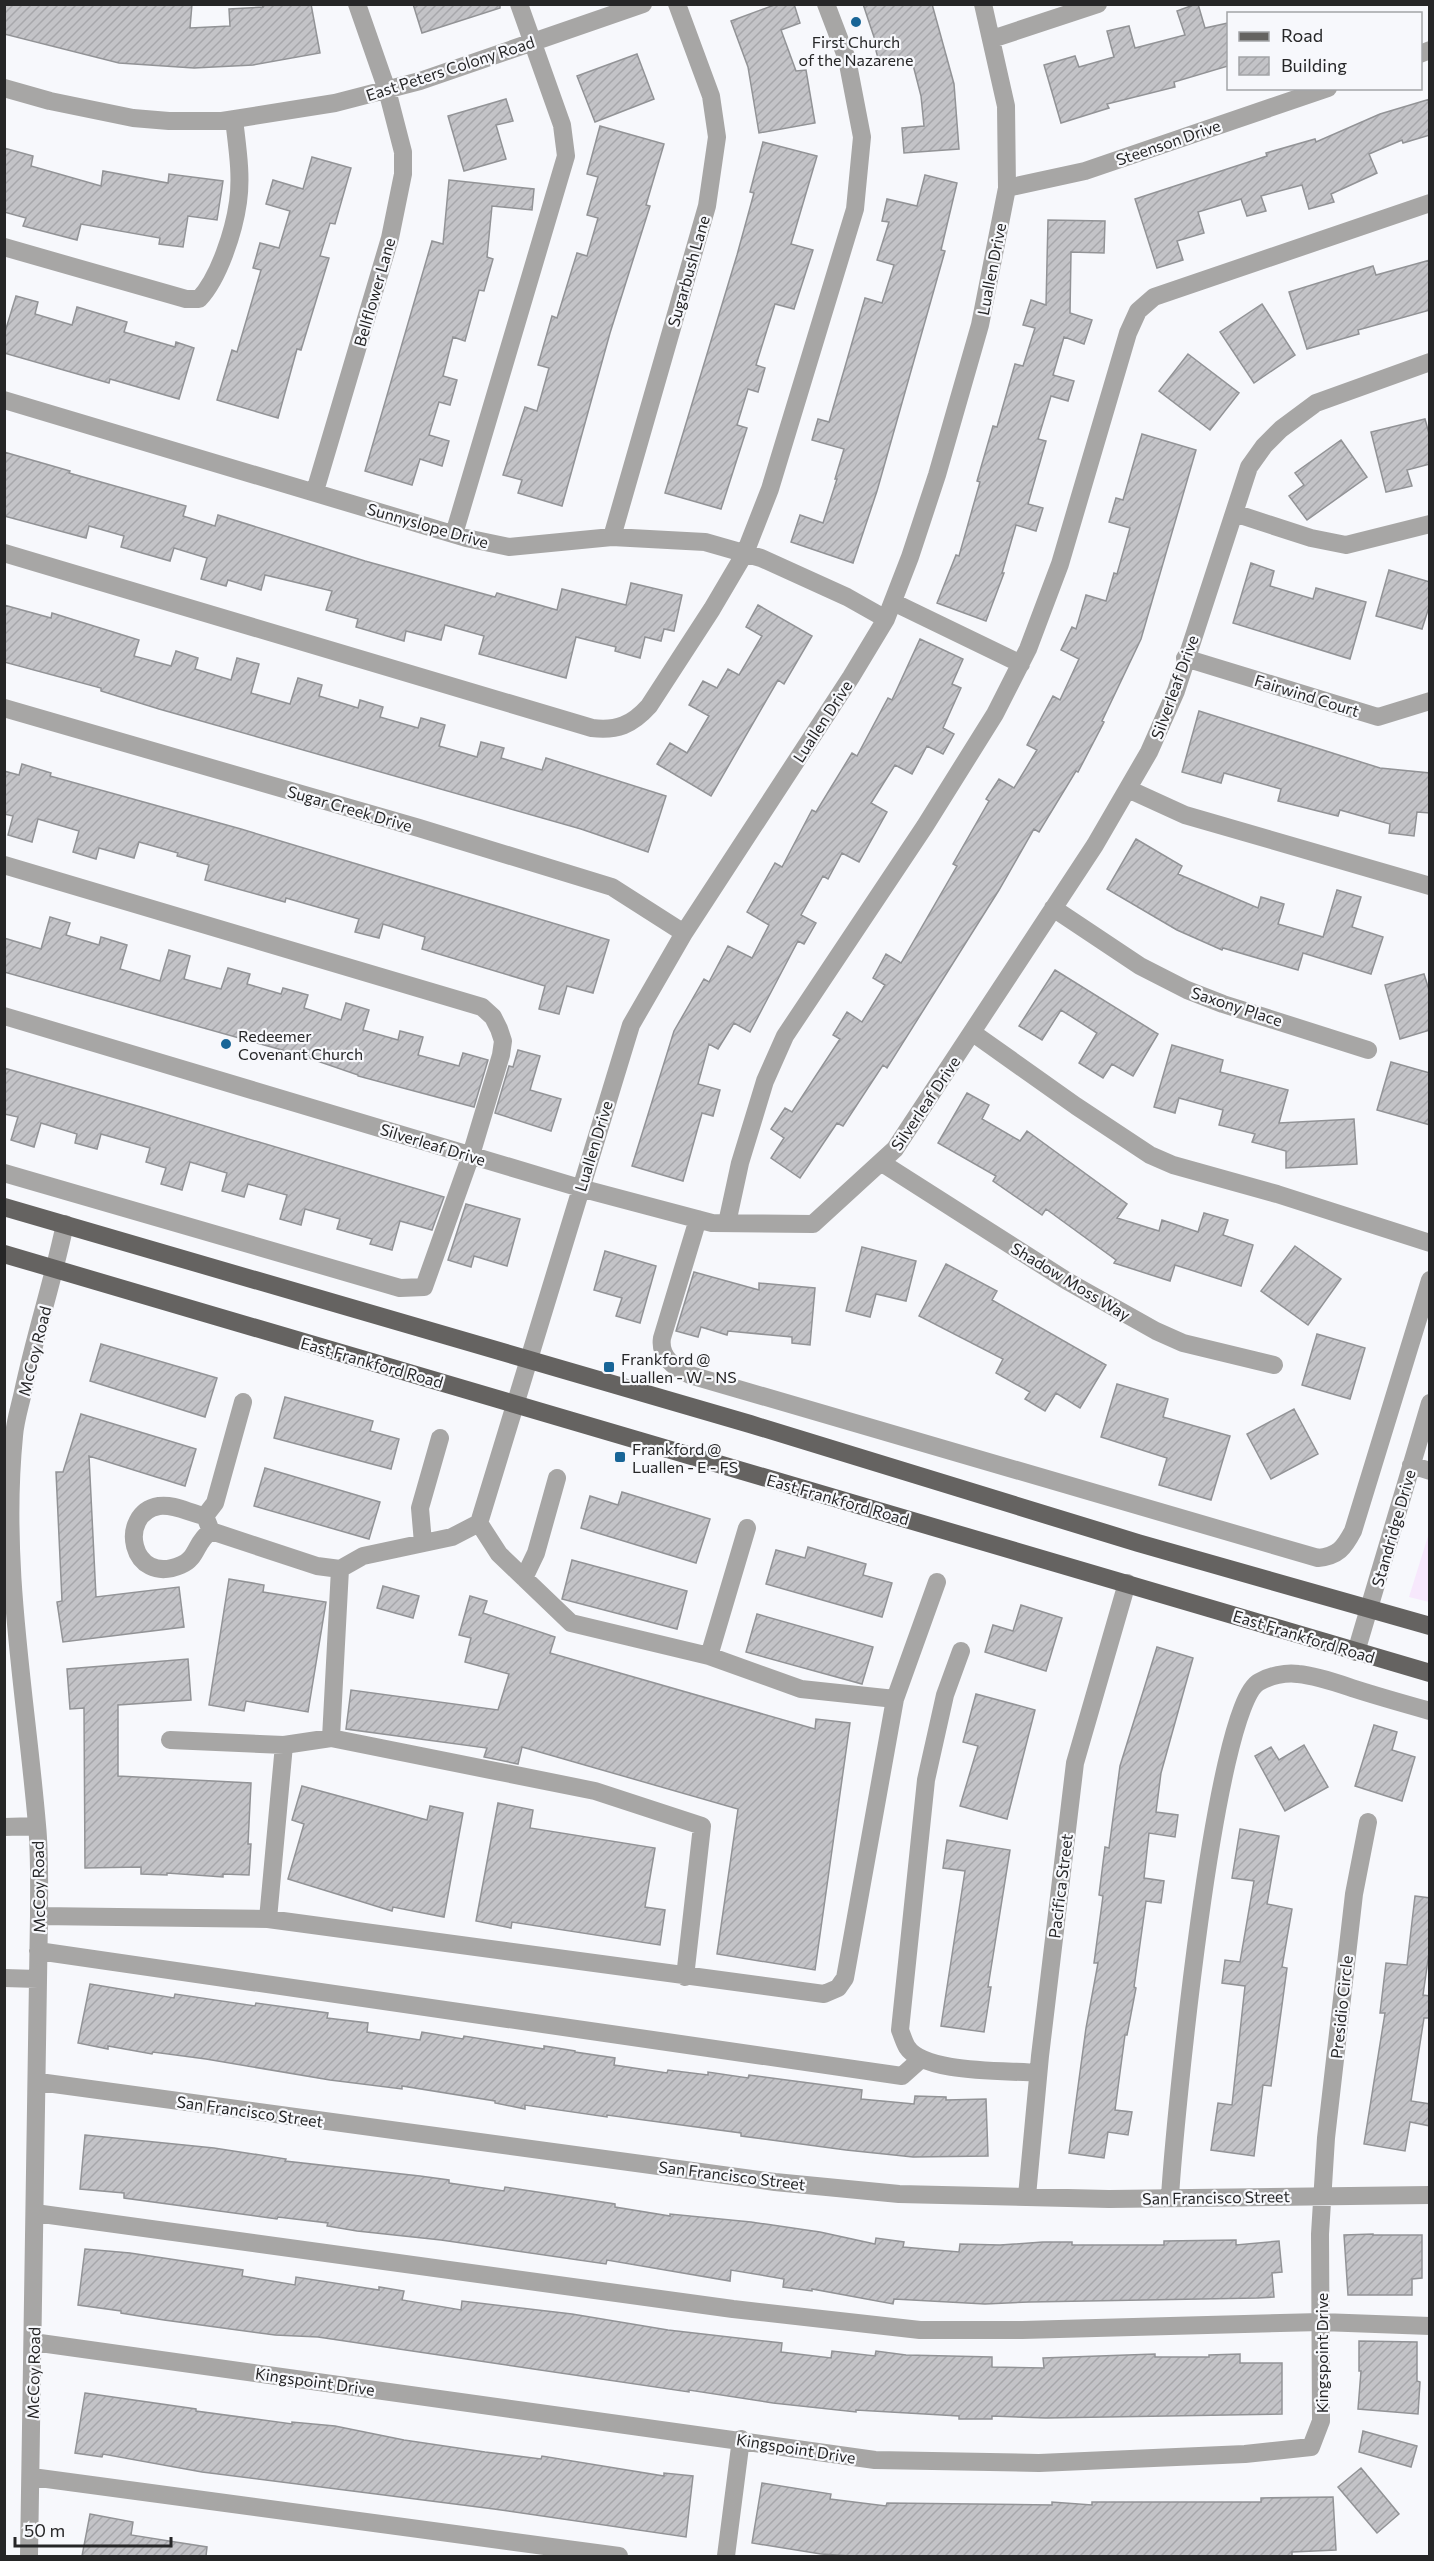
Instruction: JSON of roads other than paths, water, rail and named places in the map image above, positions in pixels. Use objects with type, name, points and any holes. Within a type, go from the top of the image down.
[{"type":"main road","points":[[4,1207],[750,1424],[1138,1543],[1430,1626]]},
{"type":"main road","name":"East Frankford Road","points":[[4,1254],[1430,1674]]},
{"type":"street","name":"Bellflower Lane","points":[[315,491],[390,238],[403,174],[403,152],[387,90],[357,4]]},
{"type":"street","points":[[454,534],[566,156],[562,125],[519,4]]},
{"type":"street","name":"East Peters Colony Road","points":[[4,87],[50,101],[133,118],[169,121],[234,119],[335,104],[420,81],[643,4]]},
{"type":"street","name":"Sugarbush Lane","points":[[612,537],[706,206],[717,137],[711,96],[677,4]]},
{"type":"street","points":[[4,553],[592,728],[609,730],[622,727],[637,719],[649,706],[712,609],[745,553],[770,489],[855,209],[862,137],[847,59],[826,4]]},
{"type":"street","name":"Luallen Drive","points":[[479,1523],[631,1025],[684,933],[851,677],[886,619],[937,475],[980,324],[1007,188],[1006,106],[982,4]]},
{"type":"street","points":[[992,39],[1098,4]]},
{"type":"street","name":"Steenson Drive","points":[[1007,188],[1085,171],[1322,90]]},
{"type":"street","points":[[4,247],[186,299],[200,299],[211,287],[221,264],[238,202],[234,119]]},
{"type":"street","points":[[727,1223],[740,1163],[765,1082],[785,1036],[931,817],[996,714],[1021,664],[1060,564],[1128,333],[1138,311],[1154,297],[1430,203]]},
{"type":"street","name":"Silverleaf Drive","points":[[4,1016],[580,1188],[711,1223],[813,1224],[896,1149],[1095,845],[1128,789],[1154,742],[1176,691],[1249,467],[1264,446],[1281,429],[1316,403],[1430,362]]},
{"type":"street","name":"Sunnyslope Drive","points":[[4,400],[454,534],[509,547],[612,537],[705,542],[761,558],[847,597],[886,619]]},
{"type":"street","points":[[1234,513],[1311,538],[1346,545],[1430,524]]},
{"type":"street","points":[[893,602],[1021,664]]},
{"type":"street","name":"Fairwind Court","points":[[1185,658],[1378,717],[1430,701]]},
{"type":"street","name":"Sugar Creek Drive","points":[[4,708],[612,886],[684,933]]},
{"type":"street","points":[[1128,789],[1185,815],[1430,886]]},
{"type":"street","points":[[4,865],[482,1006],[493,1017],[503,1041],[497,1072],[471,1155],[424,1287],[400,1288],[4,1173]]},
{"type":"street","name":"Saxony Place","points":[[1053,908],[1140,966],[1187,990],[1223,1004],[1368,1050]]},
{"type":"street","points":[[973,1033],[1150,1155],[1173,1165],[1277,1194],[1430,1243]]},
{"type":"street","name":"Shadow Moss Way","points":[[882,1163],[1067,1281],[1156,1331],[1183,1343],[1274,1365]]},
{"type":"street","points":[[698,1219],[662,1338],[661,1347],[666,1358],[675,1368],[701,1378],[1318,1558],[1336,1555],[1346,1546],[1353,1531],[1430,1280]]},
{"type":"street","name":"McCoy Road","points":[[30,2556],[39,2082],[37,1826],[12,1686],[7,1558],[14,1433],[31,1355],[65,1224]]},
{"type":"street","points":[[243,1402],[208,1523],[317,1566],[340,1569],[363,1556],[452,1537],[479,1523],[499,1554],[572,1623],[710,1656],[801,1689],[895,1699]]},
{"type":"street","name":"Standridge Drive","points":[[1356,1652],[1430,1403]]},
{"type":"street","points":[[423,1543],[420,1508],[440,1438]]},
{"type":"street","points":[[1411,1465],[1430,1471]]},
{"type":"street","points":[[524,1578],[536,1553],[557,1478]]},
{"type":"street","points":[[710,1656],[747,1528]]},
{"type":"street","points":[[330,1738],[340,1569]]},
{"type":"street","points":[[39,1916],[268,1919],[824,1994],[838,1988],[845,1978],[895,1699],[937,1582]]},
{"type":"street","name":"Pacifica Street","points":[[1027,2196],[1038,2073],[1075,1763],[1127,1583]]},
{"type":"street","points":[[961,1651],[945,1695],[926,1780],[900,2030],[907,2048],[921,2059],[939,2066],[1038,2073]]},
{"type":"street","points":[[1170,2197],[1176,2108],[1211,1835],[1239,1715],[1248,1693],[1257,1682],[1273,1676],[1297,1673],[1430,1711]]},
{"type":"street","points":[[170,1740],[284,1745],[330,1738],[595,1791],[702,1826],[686,1977]]},
{"type":"street","points":[[268,1919],[284,1745]]},
{"type":"street","name":"Presidio Circle","points":[[1322,2194],[1354,1894],[1368,1822]]},
{"type":"street","points":[[4,1827],[37,1826]]},
{"type":"street","points":[[38,1951],[902,2076],[921,2059]]},
{"type":"street","points":[[4,1978],[38,1979]]},
{"type":"street","name":"San Francisco Street","points":[[39,2082],[775,2182],[899,2194],[1109,2199],[1322,2194],[1358,2198],[1430,2195]]},
{"type":"street","name":"Kingspoint Drive","points":[[33,2342],[741,2439],[875,2460],[1039,2463],[1245,2454],[1311,2447],[1321,2421],[1322,2194]]},
{"type":"street","points":[[35,2213],[721,2307],[920,2330],[1022,2330],[1321,2322],[1430,2326]]},
{"type":"street","points":[[726,2556],[741,2439]]},
{"type":"street","points":[[32,2477],[619,2556]]},
{"type":"place","name":"First Church of the Nazarene","points":[[856,22]]},
{"type":"place","name":"Redeemer Covenant Church","points":[[226,1044]]},
{"type":"place","name":"Frankford @ Luallen - W - NS","points":[[609,1367]]},
{"type":"place","name":"Frankford @ Luallen - E - FS","points":[[620,1457]]}]
